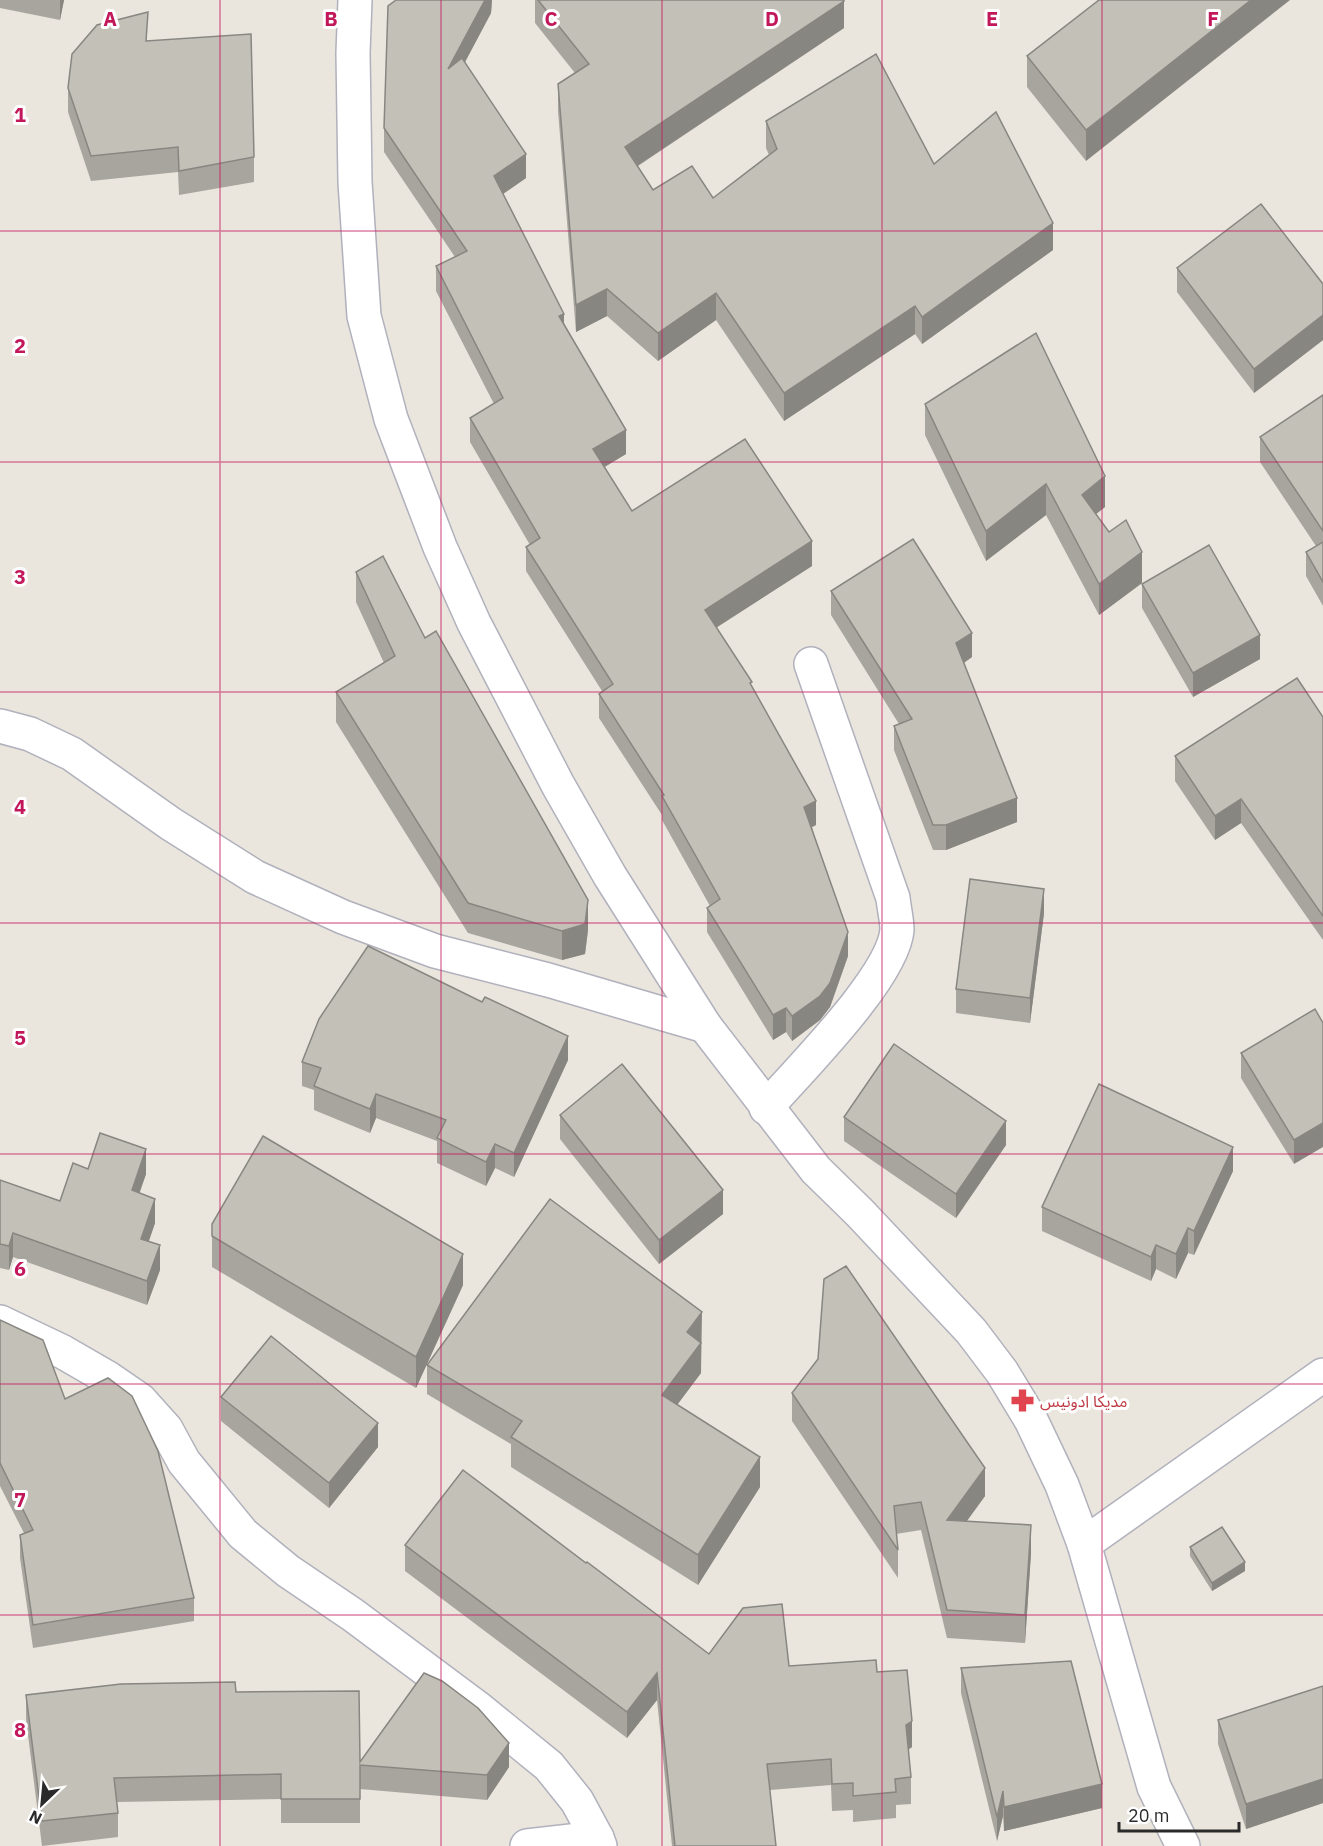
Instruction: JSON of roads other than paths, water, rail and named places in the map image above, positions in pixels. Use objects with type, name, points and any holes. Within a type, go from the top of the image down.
[{"type":"street","points":[[355,0],[353,54],[355,182],[364,316],[391,419],[440,547],[512,698],[610,876],[705,1026],[816,1170],[970,1331],[1002,1372],[1035,1429],[1062,1485],[1084,1544],[1154,1787],[1183,1846]]},
{"type":"street","points":[[766,1108],[873,985],[890,955],[897,930],[890,886],[811,664]]},
{"type":"street","points":[[0,726],[30,734],[72,754],[171,824],[255,877],[343,917],[435,951],[548,980],[705,1026]]},
{"type":"street","points":[[0,1322],[63,1352],[140,1400],[166,1429],[184,1462],[243,1534],[288,1571],[353,1615],[479,1709],[549,1766],[577,1801],[599,1842],[526,1846]]},
{"type":"street","points":[[1084,1544],[1323,1375]]},
{"type":"place","name":"مديكا ادونيس","points":[[1022,1401]]}]
